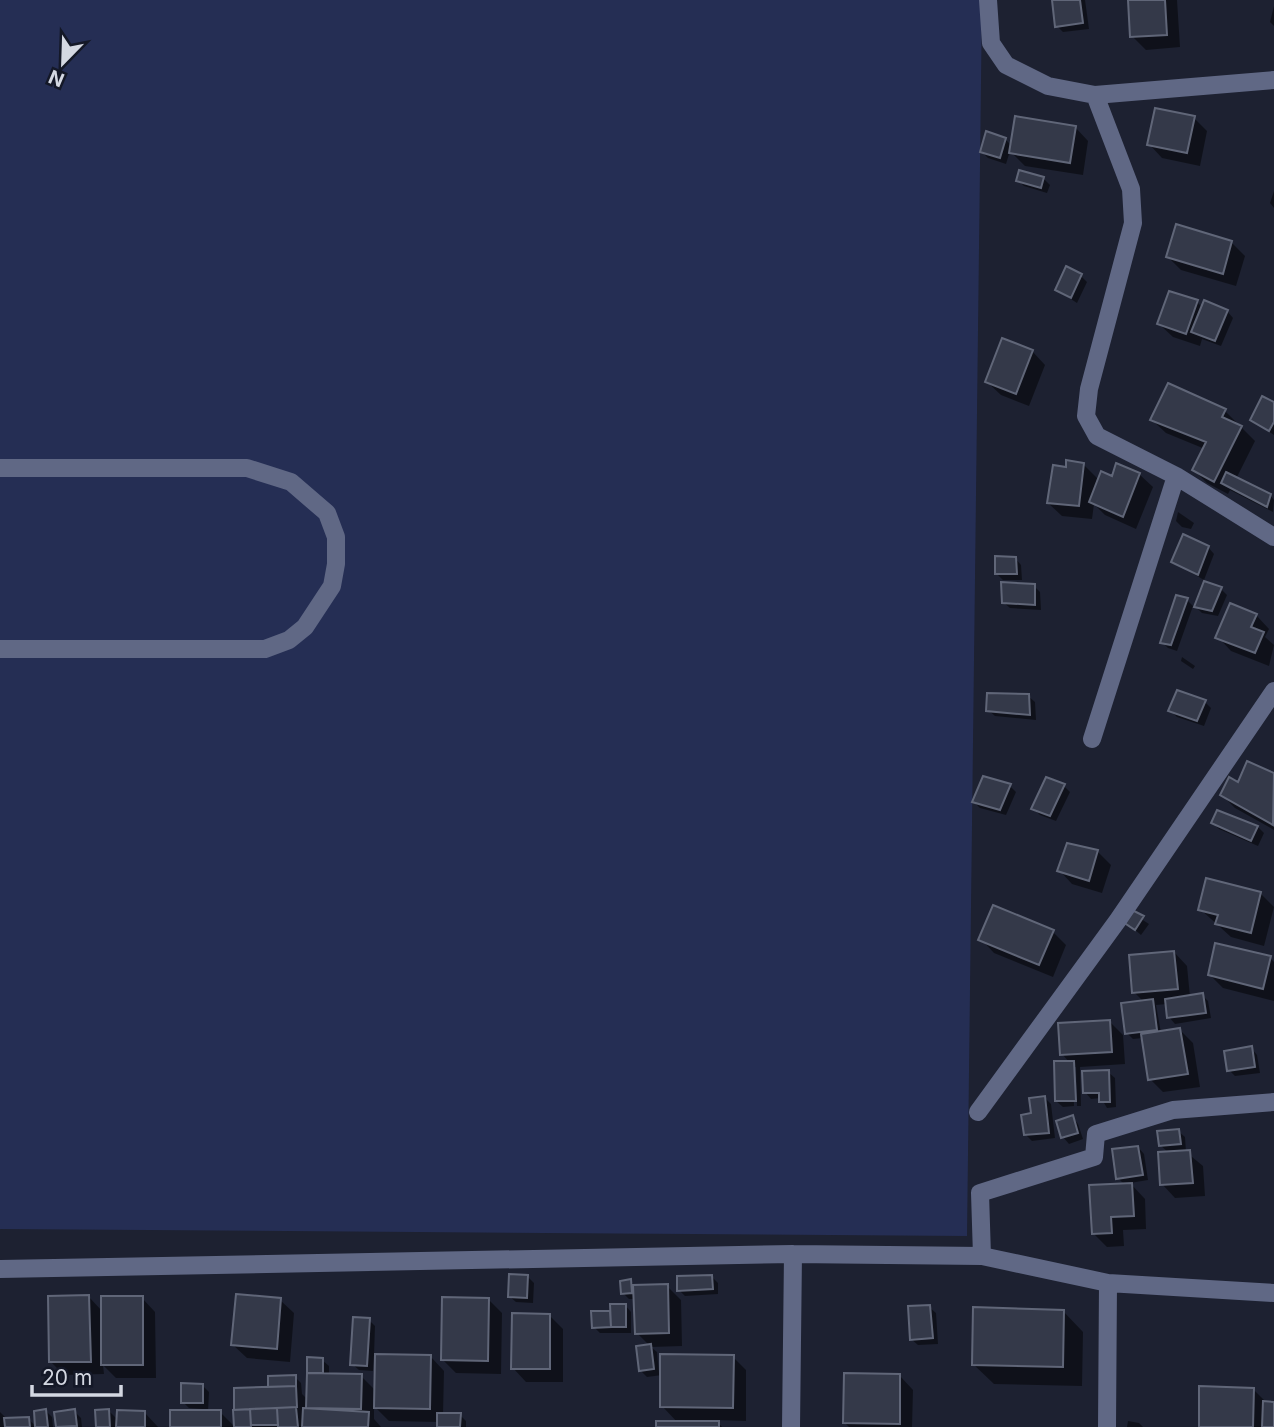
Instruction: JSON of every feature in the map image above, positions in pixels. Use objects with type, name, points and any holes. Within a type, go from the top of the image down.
[{"type":"street","points":[[988,0],[991,43],[1006,65],[1048,86],[1095,95],[1161,87],[1274,80]]},
{"type":"street","points":[[1095,95],[1131,189],[1133,223],[1089,390],[1086,416],[1097,436],[1176,477],[1274,537]]},
{"type":"street","points":[[0,468],[247,468],[291,482],[327,513],[336,537],[336,564],[332,586],[305,626],[289,640],[265,649],[0,649]]},
{"type":"street","points":[[1092,739],[1176,477]]},
{"type":"street","points":[[978,1112],[1118,920],[1274,691]]},
{"type":"street","points":[[982,1256],[980,1193],[1094,1157],[1096,1134],[1151,1115],[1174,1110],[1274,1102]]},
{"type":"street","points":[[791,1427],[793,1254]]},
{"type":"street","points":[[0,1269],[793,1254],[982,1256],[1108,1283],[1274,1293]]},
{"type":"street","points":[[1107,1427],[1108,1283]]},
{"type":"shaded area","points":[[0,0],[982,0],[967,1236],[0,1229]]},
{"type":"building","points":[[1052,0],[1080,0],[1083,23],[1055,27]]},
{"type":"building","points":[[1128,0],[1165,0],[1167,35],[1130,37]]},
{"type":"building","points":[[1155,108],[1195,116],[1187,153],[1147,145]]},
{"type":"building","points":[[1015,116],[1076,126],[1070,163],[1009,153]]},
{"type":"building","points":[[986,131],[1006,138],[1000,158],[980,152]]},
{"type":"building","points":[[1019,170],[1044,177],[1041,188],[1016,181]]},
{"type":"building","points":[[1176,224],[1232,241],[1223,274],[1166,257]]},
{"type":"building","points":[[1066,266],[1082,274],[1071,298],[1055,290]]},
{"type":"building","points":[[1169,291],[1198,300],[1186,334],[1157,324]]},
{"type":"building","points":[[1204,300],[1228,310],[1215,341],[1191,332]]},
{"type":"building","points":[[1002,338],[1033,350],[1016,394],[985,382]]},
{"type":"building","points":[[1168,383],[1226,409],[1222,417],[1242,426],[1214,482],[1192,470],[1206,442],[1150,420]]},
{"type":"building","points":[[1262,396],[1274,402],[1274,422],[1269,431],[1250,420]]},
{"type":"building","points":[[1066,460],[1084,463],[1079,506],[1047,503],[1053,465],[1066,467]]},
{"type":"building","points":[[1116,463],[1140,473],[1123,517],[1089,502],[1101,471],[1112,476]]},
{"type":"building","points":[[1226,472],[1271,494],[1267,507],[1221,483]]},
{"type":"building","points":[[1183,534],[1209,546],[1198,575],[1171,562]]},
{"type":"building","points":[[995,556],[1016,557],[1017,574],[995,574]]},
{"type":"building","points":[[1204,581],[1222,587],[1212,611],[1194,607]]},
{"type":"building","points":[[1001,582],[1035,584],[1035,605],[1002,603]]},
{"type":"building","points":[[1176,595],[1188,598],[1171,645],[1160,643]]},
{"type":"building","points":[[1230,603],[1257,614],[1251,627],[1264,632],[1255,653],[1215,638]]},
{"type":"building","points":[[1177,690],[1206,700],[1197,721],[1168,711]]},
{"type":"building","points":[[987,693],[1029,694],[1030,715],[986,711]]},
{"type":"building","points":[[1247,761],[1274,773],[1273,825],[1220,795],[1229,777],[1238,782]]},
{"type":"building","points":[[983,776],[1011,784],[1000,810],[972,802]]},
{"type":"building","points":[[1046,777],[1065,784],[1050,816],[1031,809]]},
{"type":"building","points":[[1217,810],[1258,826],[1251,841],[1211,823]]},
{"type":"building","points":[[1067,843],[1098,850],[1089,881],[1057,871]]},
{"type":"building","points":[[1206,878],[1261,892],[1251,933],[1215,924],[1218,915],[1198,910]]},
{"type":"building","points":[[993,905],[1054,930],[1039,965],[978,940]]},
{"type":"building","points":[[1132,910],[1144,916],[1135,930],[1123,922]]},
{"type":"building","points":[[1215,943],[1271,956],[1263,989],[1208,975]]},
{"type":"building","points":[[1174,951],[1178,989],[1132,993],[1129,955]]},
{"type":"building","points":[[1203,993],[1206,1013],[1167,1018],[1165,999]]},
{"type":"building","points":[[1153,999],[1157,1030],[1125,1034],[1121,1003]]},
{"type":"building","points":[[1110,1020],[1112,1052],[1060,1055],[1058,1023]]},
{"type":"building","points":[[1180,1028],[1188,1074],[1148,1080],[1141,1034]]},
{"type":"building","points":[[1252,1046],[1255,1067],[1227,1071],[1224,1051]]},
{"type":"building","points":[[1054,1061],[1074,1061],[1076,1101],[1055,1101]]},
{"type":"building","points":[[1109,1070],[1110,1102],[1099,1102],[1099,1093],[1083,1093],[1082,1071]]},
{"type":"building","points":[[1045,1096],[1049,1133],[1024,1135],[1021,1115],[1031,1113],[1029,1098]]},
{"type":"building","points":[[1073,1115],[1078,1133],[1061,1138],[1056,1121]]},
{"type":"building","points":[[1179,1129],[1181,1144],[1159,1146],[1157,1131]]},
{"type":"building","points":[[1138,1146],[1143,1175],[1116,1179],[1112,1149]]},
{"type":"building","points":[[1190,1150],[1193,1183],[1160,1185],[1158,1152]]},
{"type":"building","points":[[1132,1183],[1134,1216],[1111,1217],[1112,1233],[1092,1234],[1089,1185]]},
{"type":"building","points":[[509,1274],[528,1275],[527,1298],[508,1297]]},
{"type":"building","points":[[712,1275],[713,1289],[677,1291],[677,1276]]},
{"type":"building","points":[[631,1279],[632,1293],[621,1294],[620,1281]]},
{"type":"building","points":[[668,1284],[669,1333],[635,1334],[633,1285]]},
{"type":"building","points":[[236,1294],[281,1298],[277,1349],[231,1345]]},
{"type":"building","points":[[89,1295],[91,1362],[49,1362],[48,1296]]},
{"type":"building","points":[[101,1296],[143,1296],[143,1365],[101,1365]]},
{"type":"building","points":[[442,1297],[489,1298],[488,1361],[441,1360]]},
{"type":"building","points":[[610,1304],[626,1304],[626,1327],[611,1327]]},
{"type":"building","points":[[930,1305],[933,1338],[910,1340],[908,1306]]},
{"type":"building","points":[[973,1307],[1064,1310],[1063,1367],[972,1365]]},
{"type":"building","points":[[591,1311],[610,1311],[611,1327],[592,1328]]},
{"type":"building","points":[[512,1313],[550,1314],[550,1369],[511,1369]]},
{"type":"building","points":[[353,1317],[370,1318],[367,1366],[350,1365]]},
{"type":"building","points":[[651,1344],[654,1369],[639,1371],[636,1346]]},
{"type":"building","points":[[375,1354],[431,1355],[430,1409],[374,1408]]},
{"type":"building","points":[[660,1354],[734,1355],[733,1408],[660,1407]]},
{"type":"building","points":[[307,1357],[323,1358],[323,1373],[307,1373]]},
{"type":"building","points":[[307,1373],[362,1374],[361,1409],[306,1408]]},
{"type":"building","points":[[844,1373],[900,1374],[900,1424],[843,1423]]},
{"type":"building","points":[[296,1375],[296,1386],[268,1387],[268,1376]]},
{"type":"building","points":[[181,1383],[203,1384],[203,1403],[181,1403]]},
{"type":"building","points":[[296,1386],[297,1407],[234,1410],[234,1388]]},
{"type":"building","points":[[1199,1386],[1254,1388],[1253,1427],[1199,1427]]},
{"type":"building","points":[[1263,1401],[1274,1402],[1274,1427],[1262,1427]]},
{"type":"building","points":[[296,1407],[298,1427],[278,1427],[277,1408]]},
{"type":"building","points":[[277,1408],[278,1425],[251,1425],[250,1409]]},
{"type":"building","points":[[303,1408],[369,1412],[368,1427],[302,1427]]},
{"type":"building","points":[[46,1409],[48,1427],[35,1427],[34,1411]]},
{"type":"building","points":[[75,1409],[77,1426],[56,1427],[54,1412]]},
{"type":"building","points":[[109,1409],[110,1427],[96,1427],[95,1410]]},
{"type":"building","points":[[250,1409],[251,1427],[234,1427],[233,1410]]},
{"type":"building","points":[[117,1410],[145,1411],[145,1427],[116,1427]]},
{"type":"building","points":[[170,1410],[221,1410],[221,1427],[170,1427]]},
{"type":"building","points":[[437,1413],[461,1413],[460,1427],[437,1427]]},
{"type":"building","points":[[29,1417],[30,1427],[5,1427],[4,1418]]},
{"type":"building","points":[[656,1421],[719,1421],[719,1427],[656,1427]]}]
